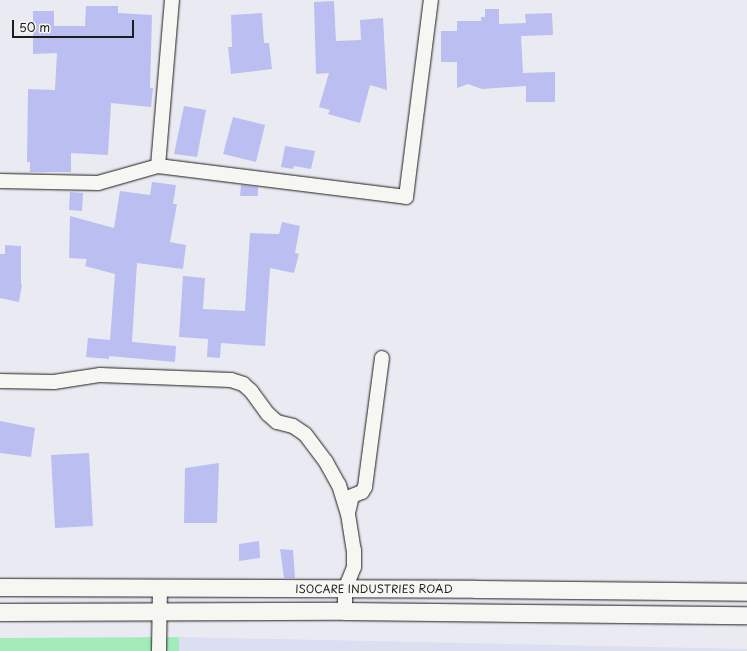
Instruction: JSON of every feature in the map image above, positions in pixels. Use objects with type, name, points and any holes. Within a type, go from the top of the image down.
[{"type":"street","points":[[158,166],[172,0]]},
{"type":"street","points":[[0,181],[98,183],[158,166],[406,197],[431,0]]},
{"type":"street","points":[[348,514],[352,496],[362,492],[365,487],[382,358]]},
{"type":"street","points":[[0,381],[54,382],[100,375],[231,380],[243,384],[251,391],[268,414],[277,422],[293,426],[305,434],[326,462],[339,485],[348,514],[354,550],[354,567],[345,589],[345,611]]},
{"type":"street","name":"ISOCARE INDUSTRIES ROAD","points":[[0,587],[747,592]]},
{"type":"street","points":[[159,651],[160,587]]},
{"type":"street","name":"ISOCARE INDUSTRIES ROAD","points":[[0,612],[345,611],[747,615]]},
{"type":"shaded area","points":[[179,637],[747,649],[747,651],[179,651]]},
{"type":"green space","points":[[179,637],[179,651],[0,651],[0,638]]},
{"type":"building","points":[[334,1],[336,41],[361,40],[360,20],[383,18],[387,90],[370,85],[360,123],[328,114],[330,110],[319,107],[329,73],[316,74],[314,2]]},
{"type":"building","points":[[86,6],[118,6],[118,13],[152,15],[150,88],[153,88],[151,107],[111,103],[108,155],[71,153],[71,172],[30,172],[30,162],[27,162],[28,89],[55,90],[57,53],[33,54],[33,11],[54,11],[54,26],[85,26]]},
{"type":"building","points":[[485,9],[499,9],[499,24],[526,23],[525,14],[552,13],[553,35],[521,36],[523,73],[555,72],[555,102],[526,102],[526,86],[482,89],[468,84],[457,88],[457,62],[441,62],[441,31],[457,31],[457,21],[481,21],[481,17],[485,17]]},
{"type":"building","points":[[262,13],[264,43],[269,43],[272,69],[231,74],[228,47],[232,47],[231,15]]},
{"type":"building","points":[[184,106],[206,110],[197,157],[174,154]]},
{"type":"building","points":[[233,117],[265,125],[256,162],[223,154]]},
{"type":"building","points":[[285,146],[315,151],[311,169],[294,166],[293,169],[281,167]]},
{"type":"building","points":[[152,182],[176,185],[173,204],[177,204],[170,242],[186,245],[183,269],[137,263],[132,342],[176,346],[175,362],[109,356],[109,359],[86,357],[88,338],[110,340],[115,274],[85,266],[87,259],[69,258],[70,216],[114,228],[120,191],[150,195]]},
{"type":"building","points":[[241,185],[258,187],[258,196],[240,196]]},
{"type":"building","points":[[70,192],[83,193],[82,211],[69,210]]},
{"type":"building","points":[[282,222],[300,226],[295,253],[299,254],[294,273],[270,268],[265,346],[221,343],[220,358],[207,357],[208,339],[179,337],[183,276],[205,278],[203,309],[245,311],[250,233],[279,234]]},
{"type":"building","points":[[5,245],[21,246],[22,284],[19,302],[0,298],[0,254],[5,254]]},
{"type":"building","points":[[0,421],[35,428],[31,457],[0,453]]},
{"type":"building","points":[[89,453],[93,526],[55,528],[51,455]]},
{"type":"building","points":[[219,463],[217,523],[184,523],[185,468]]},
{"type":"building","points":[[259,541],[260,558],[239,561],[239,544]]},
{"type":"building","points":[[280,549],[293,550],[295,578],[284,578]]}]
